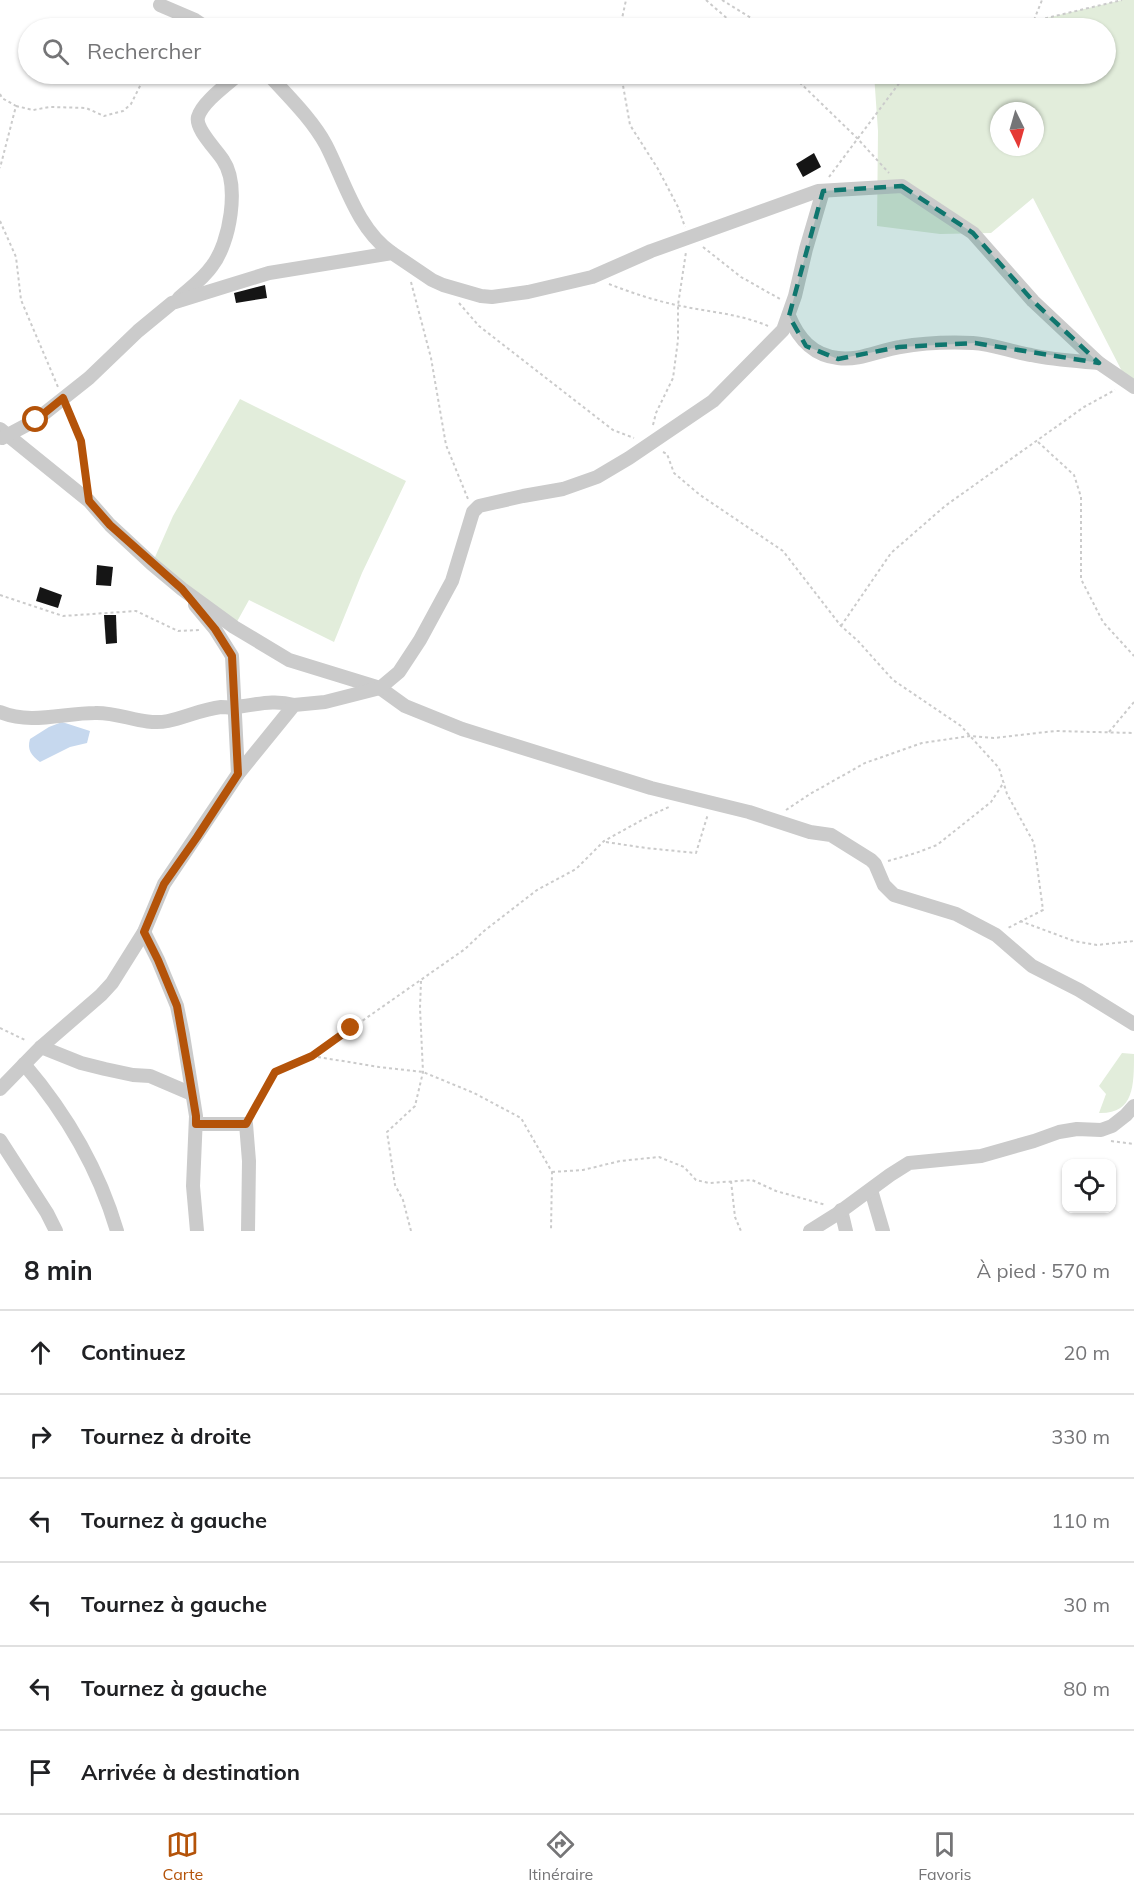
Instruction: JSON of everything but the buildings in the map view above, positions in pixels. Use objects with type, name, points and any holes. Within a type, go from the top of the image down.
[{"type":"street","points":[[160,5],[190,18]]},
{"type":"street","points":[[2,434],[36,420],[89,378],[138,331],[198,282],[213,265],[225,239],[231,212],[228,174],[224,161],[198,126],[198,116],[207,102],[228,84]]},
{"type":"street","points":[[277,84],[295,103],[325,143],[355,209],[381,246],[443,285],[492,297],[528,292],[592,278],[651,251],[823,191],[902,186],[973,233],[1033,301],[1099,363],[1131,385]]},
{"type":"street","points":[[0,711],[13,717],[46,718],[94,712],[155,722],[221,707],[235,707],[251,703],[279,702],[294,705],[325,702],[380,688],[401,670],[420,640],[452,581],[473,512],[479,506],[563,489],[589,480],[629,458],[713,401],[781,332],[789,316],[823,191]]},
{"type":"street","points":[[172,303],[269,273],[392,254]]},
{"type":"street","points":[[789,316],[793,327],[807,346],[838,359],[868,356],[899,347],[975,343],[1032,356],[1099,363]]},
{"type":"street","points":[[2,434],[89,501],[110,525],[182,589],[234,627],[289,660],[380,688],[405,706],[462,729],[651,788],[774,819],[810,832],[831,835],[871,860],[884,885],[894,895],[956,914],[996,935],[1032,966],[1079,990],[1134,1024]]},
{"type":"street","points":[[182,589],[215,629],[232,656],[238,774]]},
{"type":"street","points":[[0,1089],[41,1047],[112,983],[144,932],[164,884],[238,774],[294,705]]},
{"type":"street","points":[[144,932],[177,1006],[196,1116],[193,1186],[197,1231]]},
{"type":"street","points":[[41,1047],[97,1067],[150,1076],[192,1094]]},
{"type":"street","points":[[24,1064],[37,1079],[86,1152],[109,1203],[117,1231]]},
{"type":"street","points":[[810,1231],[831,1219],[890,1175],[909,1164],[981,1156],[1059,1132],[1077,1129],[1101,1130],[1112,1126],[1134,1106]]},
{"type":"street","points":[[196,1124],[246,1124],[249,1161],[248,1231]]},
{"type":"street","points":[[0,1140],[56,1231]]},
{"type":"street","points":[[871,1190],[883,1231]]},
{"type":"street","points":[[841,1210],[846,1231]]},
{"type":"path","points":[[622,18],[626,0]]},
{"type":"path","points":[[706,0],[727,18]]},
{"type":"path","points":[[722,0],[751,18]]},
{"type":"path","points":[[1035,18],[1042,0]]},
{"type":"path","points":[[1047,18],[1122,0]]},
{"type":"path","points":[[0,94],[2,98],[16,106],[33,110],[50,107],[86,108],[104,116],[123,111],[131,104],[141,84]]},
{"type":"path","points":[[801,84],[902,186]]},
{"type":"path","points":[[823,191],[824,183],[898,84]]},
{"type":"path","points":[[0,168],[16,106]]},
{"type":"path","points":[[0,221],[16,257],[21,300],[81,441],[89,501]]},
{"type":"path","points":[[689,237],[741,277],[782,299],[789,316]]},
{"type":"path","points":[[405,262],[431,358],[446,445],[473,512]]},
{"type":"path","points":[[592,278],[628,292],[678,305],[748,318],[781,332]]},
{"type":"path","points":[[457,302],[479,326],[613,430],[649,443],[667,454],[674,473],[700,495],[783,551],[841,626],[858,641],[892,680],[961,726],[999,768],[1007,794],[1034,843],[1043,910],[996,935]]},
{"type":"path","points":[[841,626],[891,553],[945,506],[1084,407],[1131,385]]},
{"type":"path","points":[[1037,441],[1074,475],[1081,497],[1081,579],[1103,622],[1134,656]]},
{"type":"path","points":[[0,595],[63,616],[136,611],[178,631],[215,629]]},
{"type":"path","points":[[1109,732],[1134,702]]},
{"type":"path","points":[[774,819],[810,794],[865,763],[922,743],[970,736],[994,738],[1055,730],[1134,733]]},
{"type":"path","points":[[875,864],[937,845],[991,802],[1004,782]]},
{"type":"path","points":[[604,842],[696,853],[711,802]]},
{"type":"path","points":[[246,1124],[275,1072],[312,1056],[421,980],[465,949],[484,931],[537,890],[576,869],[604,842],[671,806]]},
{"type":"path","points":[[1020,921],[1074,941],[1097,945],[1134,941]]},
{"type":"path","points":[[411,1231],[403,1200],[395,1185],[387,1132],[415,1106],[423,1072],[421,980]]},
{"type":"path","points":[[0,1028],[41,1047]]},
{"type":"path","points":[[312,1056],[423,1072],[474,1093],[521,1118],[552,1172],[550,1231]]},
{"type":"path","points":[[552,1172],[583,1170],[620,1161],[659,1157],[684,1167],[696,1180],[709,1183],[752,1180],[776,1191],[841,1210]]},
{"type":"path","points":[[731,1181],[735,1217],[741,1231]]},
{"type":"highlighted area","points":[[902,186],[973,233],[1033,301],[1099,363],[975,343],[899,347],[838,359],[806,346],[789,316],[823,191]]},
{"type":"green space","points":[[1122,0],[1134,0],[1134,380],[1128,383],[1033,198],[991,233],[940,234],[877,226],[878,131],[875,84],[1116,84],[1116,18],[1047,18]]},
{"type":"green space","points":[[240,399],[406,481],[362,573],[334,642],[249,600],[234,627],[152,564],[173,516]]},
{"type":"green space","points":[[1122,1053],[1134,1054],[1130,1096],[1119,1109],[1099,1113],[1106,1094],[1099,1086]]},
{"type":"water","points":[[62,722],[90,731],[87,743],[70,747],[40,762],[31,752],[30,739]]},
{"type":"route","points":[[36,420],[63,398],[81,441],[89,501],[110,525],[182,589],[215,629],[232,656],[238,774],[159,892],[144,932],[177,1006],[196,1124],[246,1124],[275,1072],[312,1056],[351,1028]]}]
